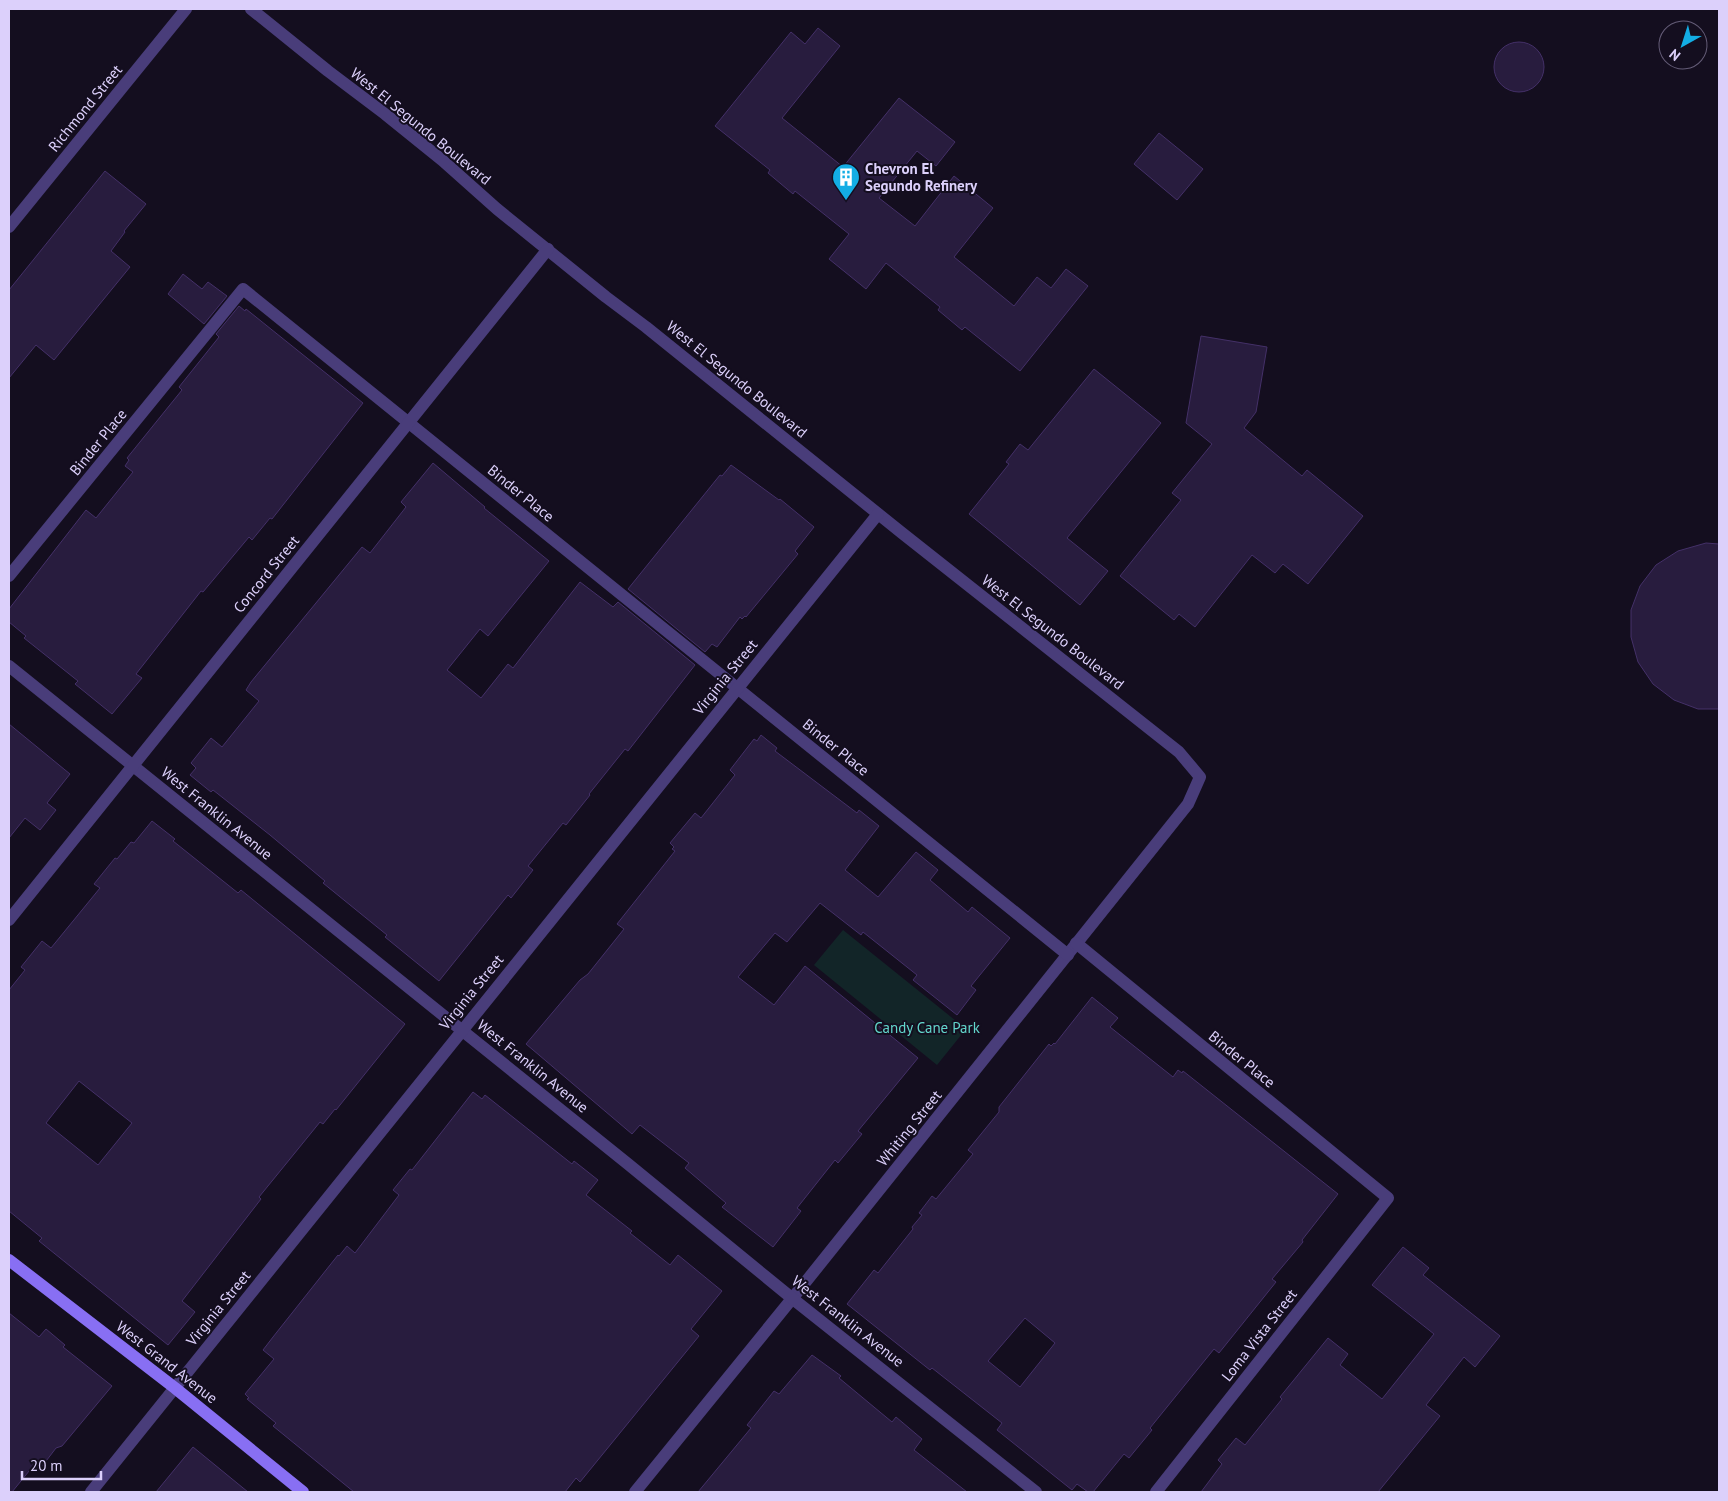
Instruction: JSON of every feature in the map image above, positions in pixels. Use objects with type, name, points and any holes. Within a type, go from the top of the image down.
[{"type":"main road","name":"West Grand Avenue","points":[[9,1260],[175,1388],[303,1492]]},
{"type":"street","name":"Richmond Street","points":[[9,228],[186,9]]},
{"type":"street","name":"West El Segundo Boulevard","points":[[251,9],[406,132],[497,209],[1179,752],[1200,777]]},
{"type":"street","name":"Concord Street","points":[[9,920],[548,249]]},
{"type":"street","name":"Binder Place","points":[[9,576],[243,289],[1068,955]]},
{"type":"street","name":"Virginia Street","points":[[91,1492],[878,514]]},
{"type":"street","name":"West Franklin Avenue","points":[[9,666],[793,1299],[1036,1492]]},
{"type":"street","name":"Whiting Street","points":[[635,1492],[793,1299],[1188,804],[1200,777]]},
{"type":"street","name":"Binder Place","points":[[1076,944],[1388,1198]]},
{"type":"street","name":"Loma Vista Street","points":[[1156,1492],[1388,1198]]},
{"type":"green space","name":"Candy Cane Park","points":[[843,930],[966,1029],[937,1065],[814,965]]},
{"type":"building","name":"Chevron El Segundo Refinery","points":[[818,28],[840,46],[782,118],[843,167],[899,98],[955,142],[936,166],[917,151],[879,198],[915,226],[954,176],[993,208],[954,257],[1014,306],[1037,277],[1051,288],[1066,269],[1088,286],[1020,371],[965,327],[962,330],[938,310],[940,307],[886,263],[866,289],[829,259],[849,234],[795,191],[793,194],[768,173],[770,170],[715,126],[791,32],[805,44]]},
{"type":"building","points":[[1514,42],[1524,42],[1537,49],[1544,62],[1544,72],[1537,85],[1524,92],[1514,92],[1505,88],[1498,81],[1494,72],[1494,62],[1498,53],[1505,46]]},
{"type":"building","points":[[1159,133],[1203,169],[1177,200],[1134,164]]},
{"type":"building","points":[[105,171],[146,204],[124,231],[111,251],[130,267],[54,360],[36,345],[9,378],[9,290]]},
{"type":"building","points":[[183,274],[202,289],[208,282],[227,296],[204,324],[168,294]]},
{"type":"building","points":[[239,306],[245,311],[246,309],[363,403],[272,519],[270,518],[252,540],[249,537],[203,592],[201,591],[136,674],[142,678],[112,714],[75,684],[78,681],[24,638],[26,636],[9,622],[9,609],[86,510],[96,518],[133,472],[125,466],[129,460],[127,458],[182,390],[179,387],[219,337],[216,334]]},
{"type":"building","points":[[1201,336],[1267,347],[1256,412],[1244,428],[1302,476],[1307,470],[1363,516],[1308,584],[1283,564],[1275,573],[1252,555],[1195,627],[1179,614],[1174,620],[1120,576],[1181,500],[1172,493],[1212,444],[1186,423]]},
{"type":"building","points":[[1094,369],[1161,423],[1067,538],[1108,571],[1080,605],[969,514],[1009,464],[1006,462],[1020,444],[1028,450]]},
{"type":"building","points":[[433,463],[549,561],[488,636],[480,629],[447,670],[481,698],[508,664],[513,668],[580,582],[613,607],[618,602],[695,665],[628,751],[625,749],[566,825],[563,823],[528,866],[533,870],[511,898],[508,895],[439,981],[385,937],[387,935],[323,883],[325,881],[270,835],[213,790],[211,792],[190,775],[196,768],[191,763],[211,738],[222,747],[259,701],[246,690],[251,682],[362,547],[370,553],[406,507],[401,502]]},
{"type":"building","points":[[731,465],[780,499],[814,527],[795,551],[798,554],[746,617],[742,619],[740,617],[717,647],[712,644],[705,652],[628,589],[720,475],[722,476]]},
{"type":"building","points":[[1706,543],[1719,544],[1719,709],[1698,709],[1674,700],[1653,684],[1638,662],[1631,637],[1631,610],[1640,586],[1656,565],[1678,551]]},
{"type":"building","points":[[9,724],[70,774],[47,803],[56,810],[40,830],[25,818],[9,838]]},
{"type":"building","points":[[761,735],[777,748],[775,751],[857,813],[859,810],[879,826],[845,870],[878,897],[916,852],[938,870],[930,880],[968,912],[972,907],[1010,938],[971,986],[976,990],[957,1015],[913,980],[917,975],[863,932],[861,935],[820,903],[787,942],[775,933],[738,977],[774,1005],[805,966],[918,1058],[858,1131],[862,1134],[838,1163],[835,1160],[797,1208],[801,1211],[773,1247],[722,1207],[726,1203],[685,1168],[689,1163],[640,1125],[632,1134],[526,1044],[580,980],[588,974],[624,929],[617,924],[675,851],[670,843],[695,813],[701,818],[735,775],[730,770],[754,739],[757,741]]},
{"type":"building","points":[[152,821],[175,839],[173,841],[238,893],[241,890],[405,1024],[336,1110],[323,1124],[320,1122],[259,1197],[261,1199],[182,1301],[195,1312],[168,1345],[39,1241],[42,1238],[9,1211],[9,990],[25,970],[21,967],[42,941],[51,948],[100,888],[94,884],[115,858],[117,859],[131,842],[134,843]],"holes":[[[79,1081],[132,1123],[98,1165],[46,1123]]]},
{"type":"building","points":[[1092,997],[1118,1018],[1110,1027],[1173,1077],[1178,1070],[1182,1073],[1183,1071],[1338,1194],[1302,1240],[1303,1242],[1272,1279],[1276,1282],[1219,1353],[1214,1349],[1150,1428],[1152,1430],[1129,1458],[1124,1454],[1093,1492],[1088,1492],[1077,1484],[1072,1490],[997,1430],[1002,1423],[932,1368],[930,1370],[847,1304],[874,1270],[878,1273],[913,1229],[912,1227],[922,1215],[919,1213],[932,1196],[936,1199],[973,1154],[968,1150],[999,1112],[999,1107],[1049,1044],[1051,1046],[1055,1044]],"holes":[[[1025,1318],[1055,1343],[1020,1387],[988,1361]]]},
{"type":"building","points":[[473,1092],[482,1099],[485,1095],[572,1164],[574,1161],[598,1180],[586,1195],[632,1231],[630,1233],[670,1265],[678,1255],[722,1291],[691,1329],[699,1336],[580,1482],[576,1478],[565,1492],[354,1492],[273,1426],[276,1423],[247,1399],[249,1398],[245,1394],[274,1359],[263,1350],[338,1255],[347,1246],[355,1253],[399,1195],[393,1190],[410,1169],[412,1170]]},
{"type":"building","points":[[1403,1247],[1429,1268],[1423,1275],[1500,1336],[1475,1367],[1464,1357],[1426,1405],[1440,1416],[1378,1492],[1201,1492],[1222,1464],[1218,1460],[1236,1438],[1245,1445],[1282,1399],[1280,1397],[1328,1338],[1348,1354],[1340,1365],[1382,1399],[1434,1334],[1372,1285]]},
{"type":"building","points":[[9,1313],[39,1337],[46,1329],[65,1345],[63,1347],[112,1386],[62,1446],[56,1448],[40,1469],[34,1465],[12,1492],[9,1492]]},
{"type":"building","points":[[812,1355],[841,1376],[839,1378],[892,1422],[896,1417],[922,1439],[914,1450],[967,1492],[698,1492],[751,1428],[747,1425],[774,1391],[779,1394]]},
{"type":"building","points":[[193,1447],[248,1492],[156,1492]]},
{"type":"place","name":"Chevron El Segundo Refinery","points":[[846,201]]}]
